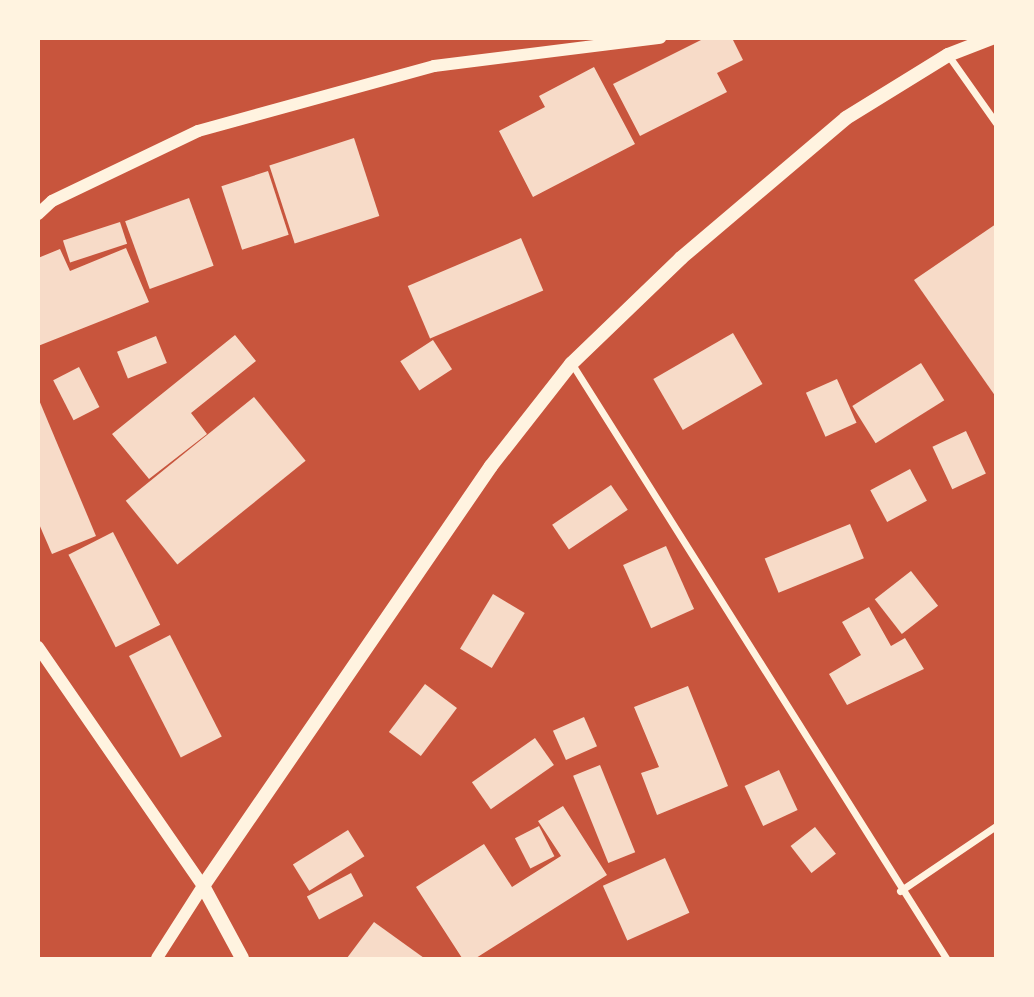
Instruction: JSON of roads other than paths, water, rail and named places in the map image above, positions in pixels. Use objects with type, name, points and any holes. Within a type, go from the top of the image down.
[{"type":"main road","points":[[242,958],[203,886],[491,466],[571,363],[681,258],[846,118],[948,55],[992,38]]},
{"type":"street","points":[[38,214],[52,201],[198,131],[434,66],[660,38]]},
{"type":"street","points":[[948,55],[996,123]]},
{"type":"street","points":[[571,363],[900,891],[946,958]]},
{"type":"street","points":[[38,647],[203,886],[157,958]]},
{"type":"street","points":[[900,891],[996,826]]}]
